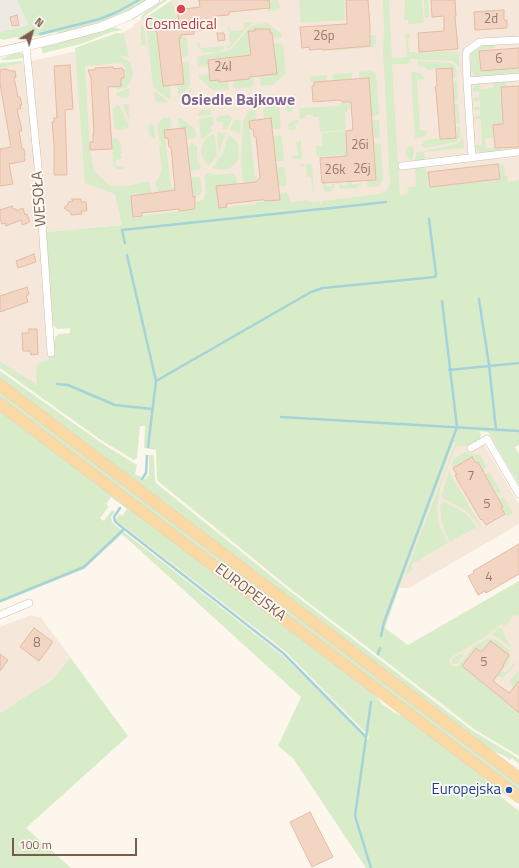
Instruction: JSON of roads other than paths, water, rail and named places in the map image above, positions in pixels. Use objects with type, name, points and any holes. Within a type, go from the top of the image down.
[{"type":"main road","name":"EUROPEJSKA","points":[[0,385],[519,778]]},
{"type":"main road","name":"EUROPEJSKA","points":[[0,404],[519,797]]},
{"type":"street","points":[[0,52],[115,22],[155,0]]},
{"type":"street","points":[[475,157],[468,81],[467,51],[480,42],[519,40]]},
{"type":"street","name":"WESOŁA","points":[[26,46],[38,166],[51,353]]},
{"type":"street","points":[[468,81],[519,77]]},
{"type":"street","points":[[402,166],[519,152]]},
{"type":"street","points":[[471,448],[487,439],[519,494]]},
{"type":"street","points":[[0,615],[30,603]]},
{"type":"waterway","points":[[40,34],[100,19],[139,0]]},
{"type":"waterway","points":[[323,209],[386,202]]},
{"type":"waterway","points":[[125,243],[122,230],[321,209]]},
{"type":"waterway","points":[[156,381],[311,292],[323,288],[435,277],[436,274],[429,219]]},
{"type":"waterway","points":[[127,255],[156,381],[148,447]]},
{"type":"waterway","points":[[479,299],[489,365],[496,429]]},
{"type":"waterway","points":[[381,636],[384,622],[457,427],[442,301]]},
{"type":"waterway","points":[[449,370],[519,363]]},
{"type":"waterway","points":[[57,384],[68,385],[115,405],[152,409]]},
{"type":"waterway","points":[[281,417],[519,431]]},
{"type":"waterway","points":[[142,479],[146,473],[147,456]]},
{"type":"waterway","points":[[120,508],[114,517],[118,524],[283,653],[366,737]]},
{"type":"waterway","points":[[0,601],[84,567],[124,529]]},
{"type":"waterway","points":[[378,654],[380,648]]},
{"type":"waterway","points":[[371,702],[355,816],[371,868]]},
{"type":"place","name":"Cosmedical","points":[[181,9]]},
{"type":"place","name":"Europejska","points":[[509,790]]},
{"type":"district","name":"Osiedle Bajkowe","points":[[238,101]]}]
